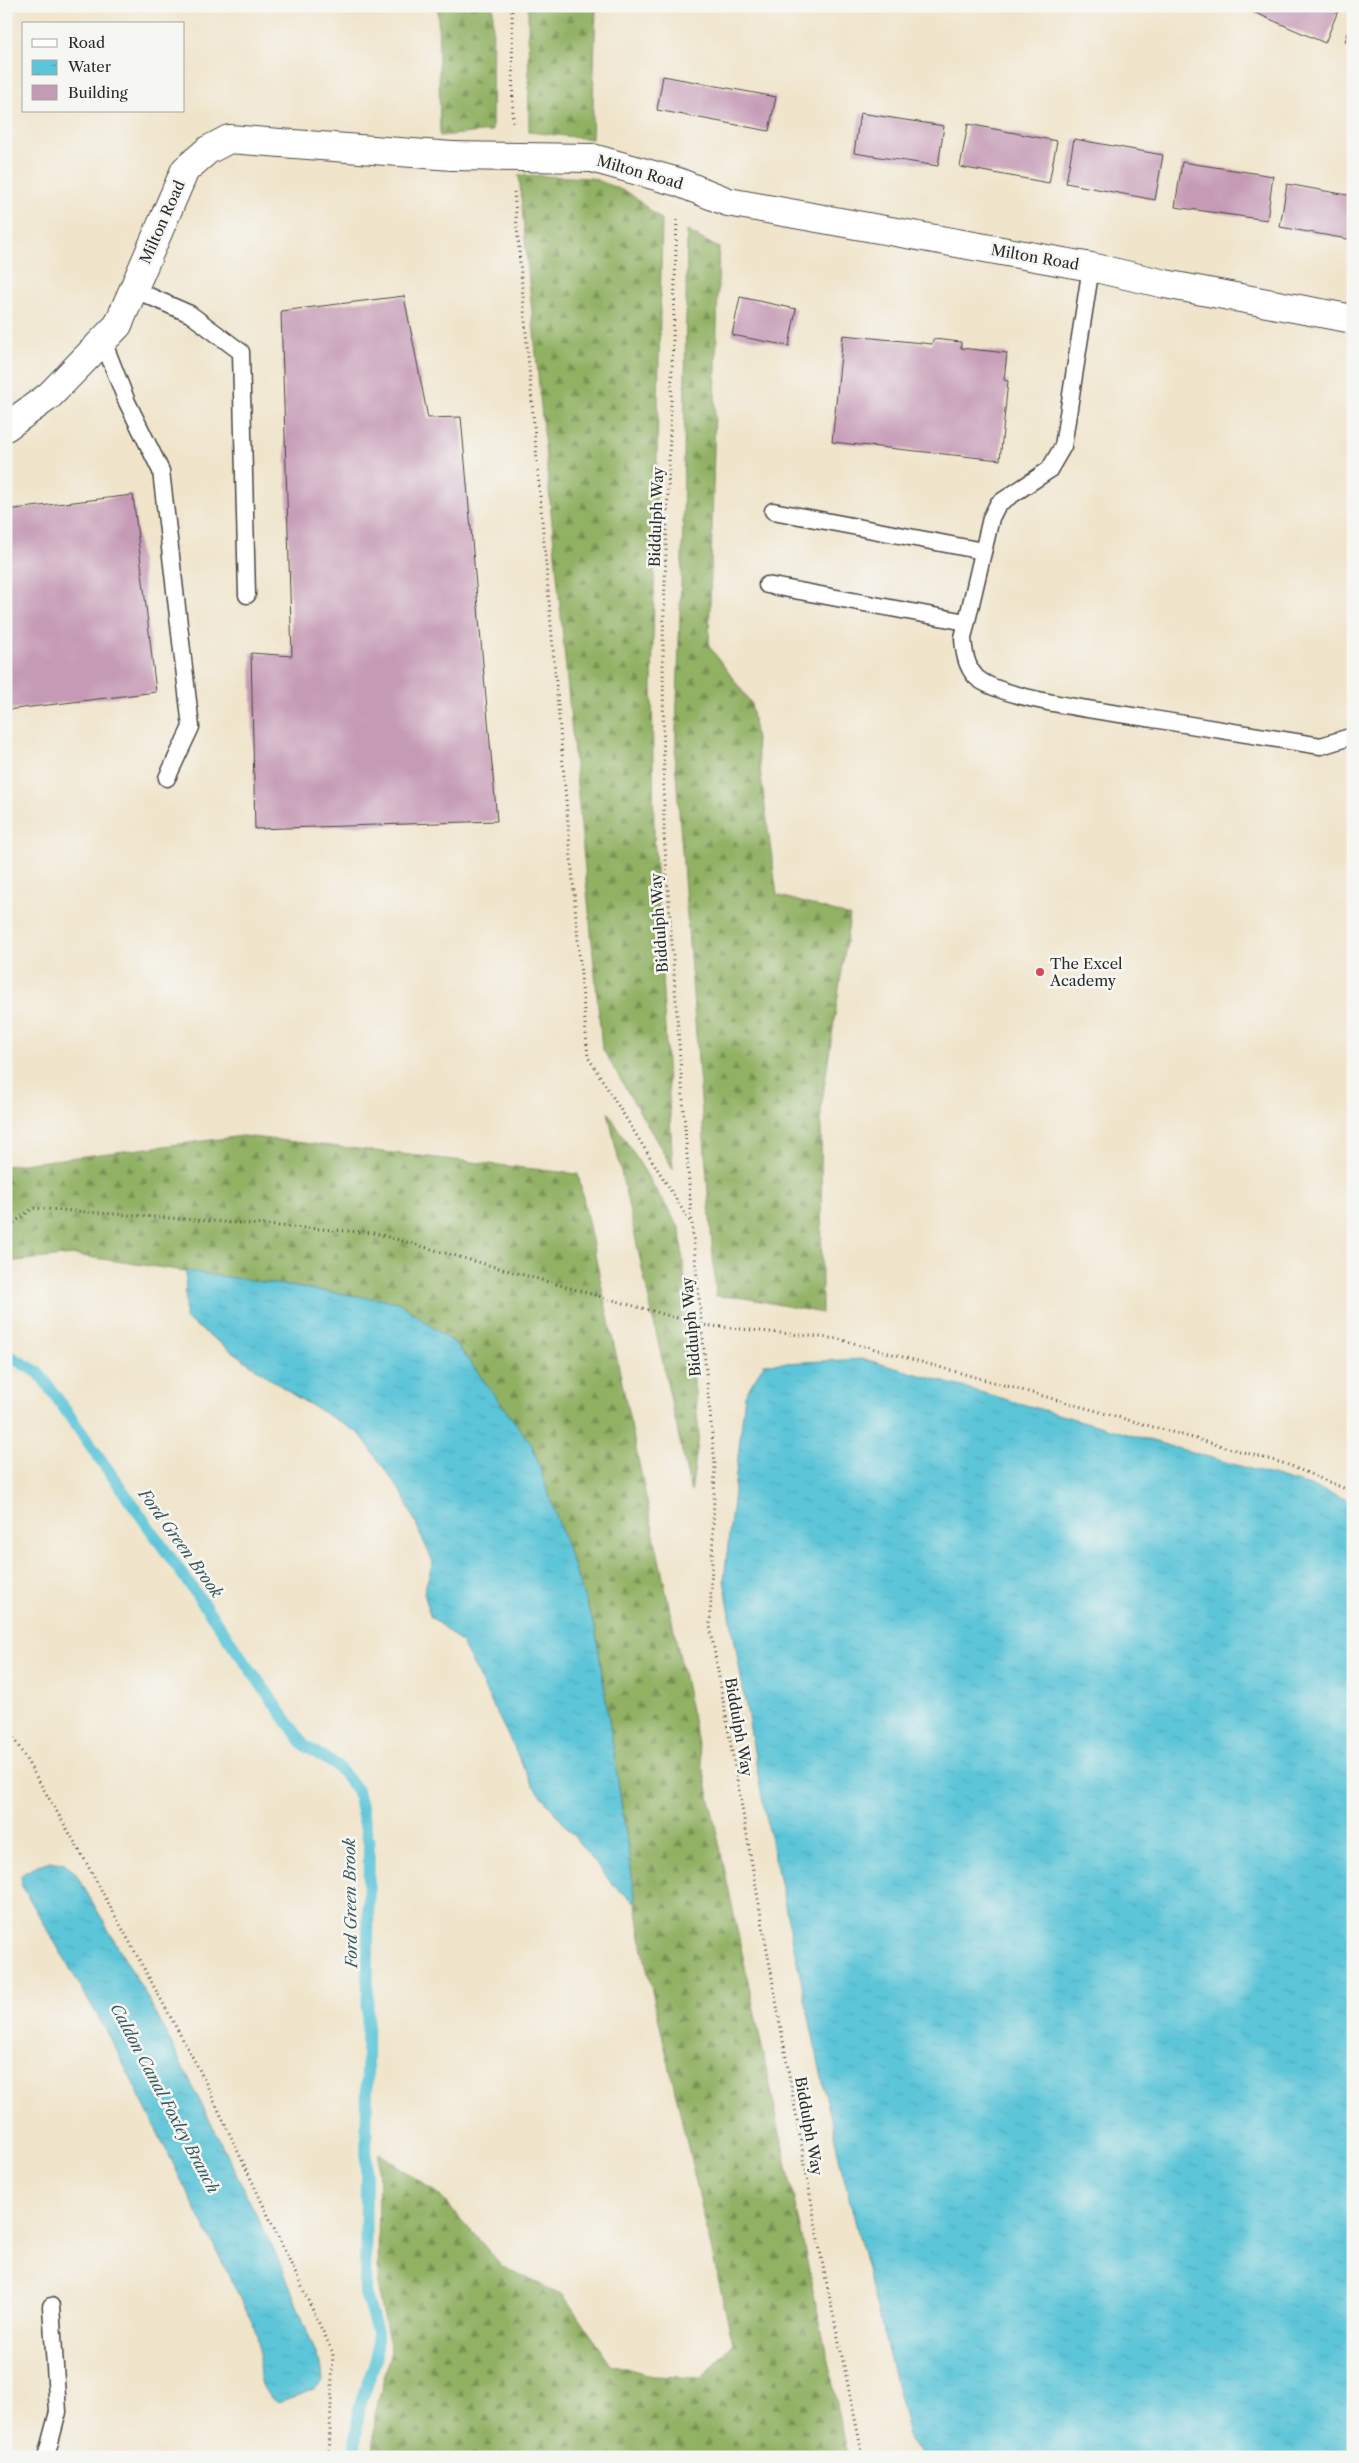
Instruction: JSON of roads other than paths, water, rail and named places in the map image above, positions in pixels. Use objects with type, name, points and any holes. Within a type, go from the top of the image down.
[{"type":"street","name":"Milton Road","points":[[6,426],[49,396],[118,325],[185,170],[208,150],[229,139],[452,156],[592,158],[678,182],[728,202],[1091,267],[1165,284],[1353,319]]},
{"type":"lane","points":[[1091,267],[1063,446],[1049,470],[998,504],[991,518],[962,638],[964,655],[970,668],[977,678],[996,687],[1049,702],[1321,746],[1353,736]]},
{"type":"lane","points":[[133,289],[190,314],[240,352],[247,595]]},
{"type":"lane","points":[[102,341],[127,402],[161,471],[191,727],[167,778]]},
{"type":"lane","points":[[773,511],[983,551]]},
{"type":"lane","points":[[767,585],[966,622]]},
{"type":"lane","points":[[46,2457],[58,2412],[51,2306]]},
{"type":"water","points":[[186,1271],[398,1302],[457,1345],[532,1445],[596,1632],[636,1903],[613,1885],[532,1784],[462,1643],[430,1616],[424,1592],[433,1562],[403,1495],[360,1434],[292,1394],[185,1318]]},
{"type":"water","points":[[864,1359],[1310,1486],[1353,1502],[1353,2457],[922,2457],[910,2439],[840,2162],[763,1803],[724,1580],[745,1395],[764,1364]]},
{"type":"water","name":"Caldon Canal Foxley Branch","points":[[50,1861],[64,1864],[75,1872],[151,2004],[214,2129],[282,2267],[322,2369],[323,2381],[315,2389],[279,2403],[265,2390],[260,2375],[258,2340],[252,2322],[110,2037],[22,1886],[21,1875],[38,1865]]},
{"type":"waterway","name":"Ford Green Brook","points":[[6,1354],[39,1373],[304,1745],[337,1766],[357,1790],[369,1843],[365,2293],[377,2332],[377,2356],[359,2408],[354,2457]]},
{"type":"place","name":"The Excel Academy","points":[[1040,972]]}]
